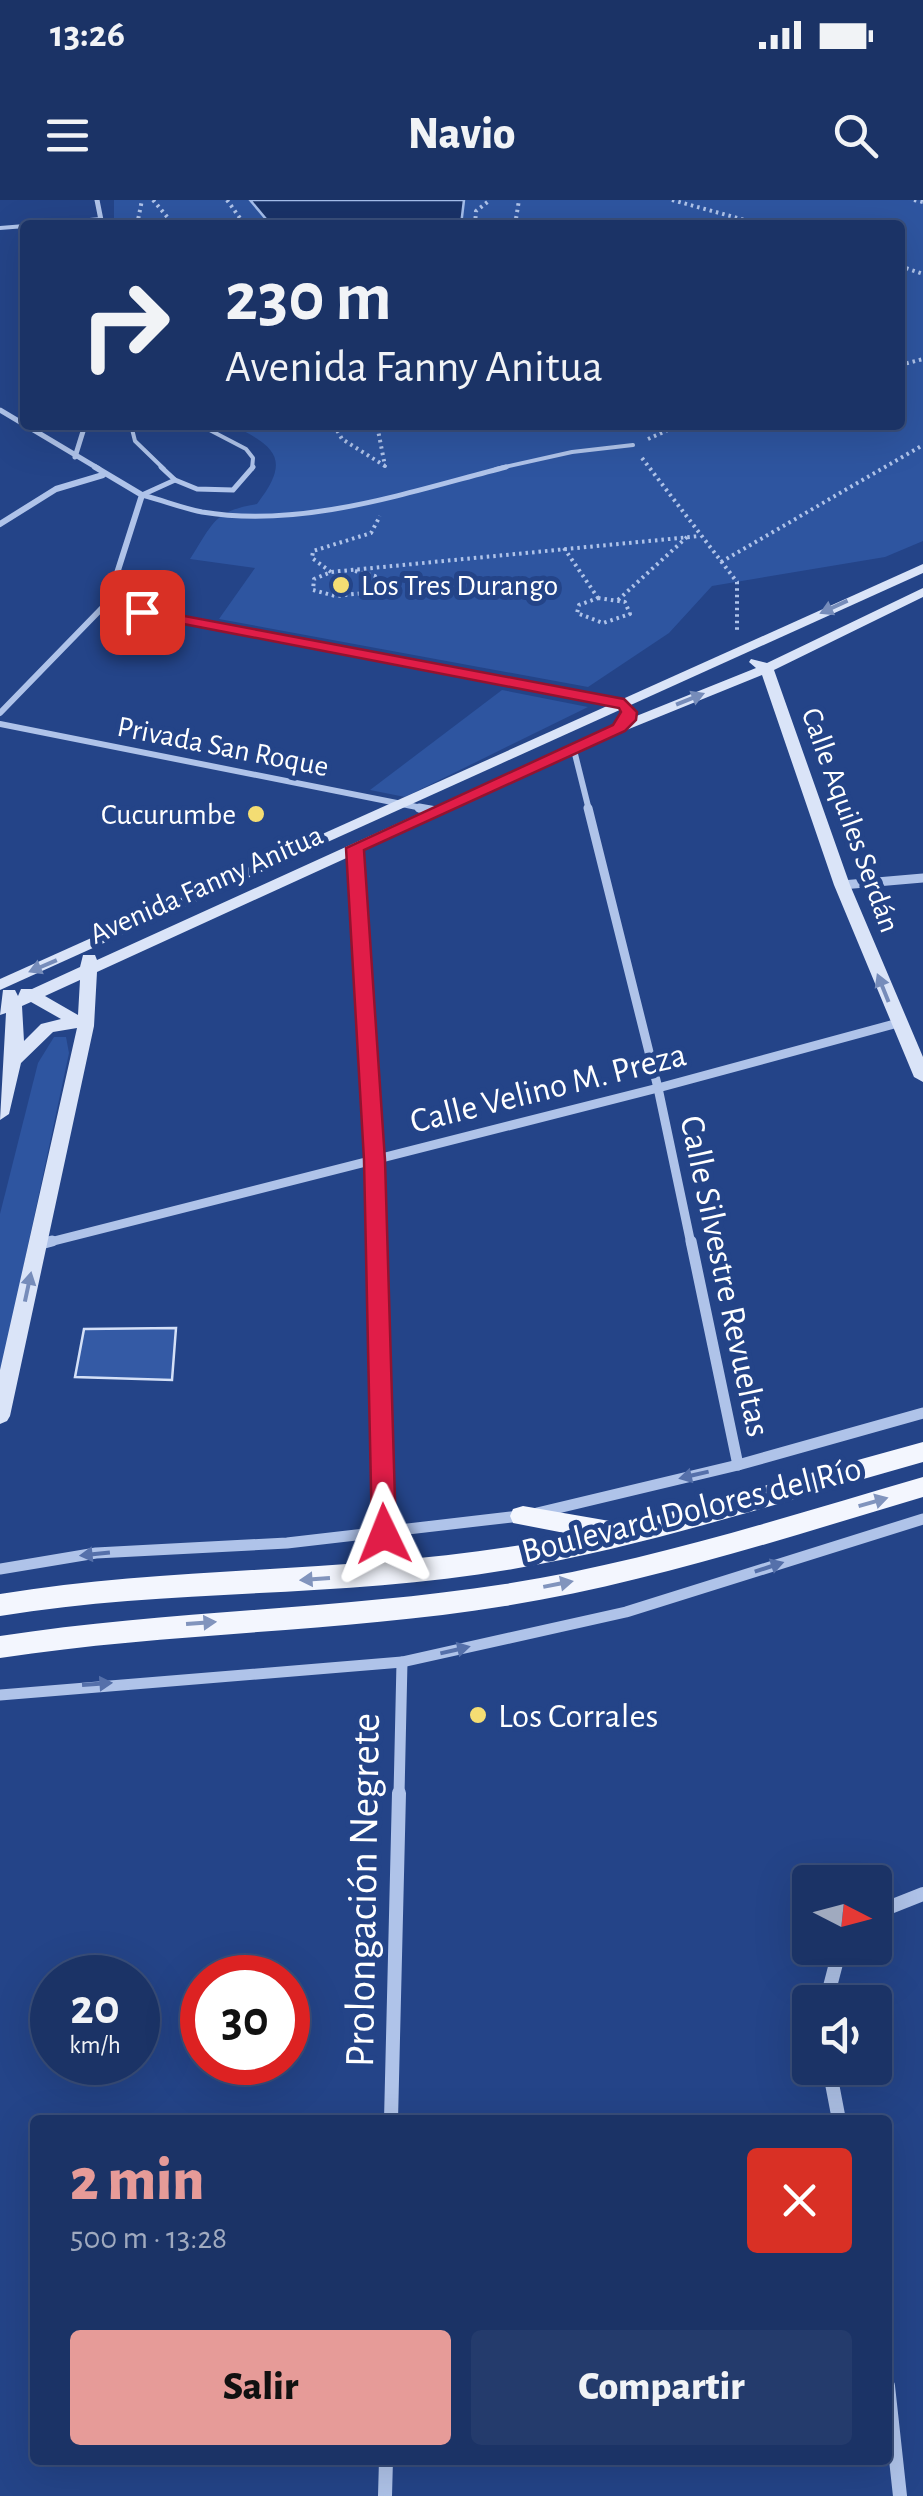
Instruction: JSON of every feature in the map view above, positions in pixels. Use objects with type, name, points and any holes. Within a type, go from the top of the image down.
[{"type":"main road","name":"Avenida Fanny Anitua","points":[[7,1007],[89,957],[403,804],[923,568]]},
{"type":"main road","name":"Avenida Fanny Anitua","points":[[1,983],[89,957],[355,848],[619,728],[766,668],[923,592]]},
{"type":"main road","points":[[737,651],[766,668]]},
{"type":"main road","name":"Calle Aquiles Serdán","points":[[766,668],[842,885],[923,1077]]},
{"type":"main road","points":[[619,728],[629,717],[624,704]]},
{"type":"main road","points":[[0,1416],[82,1023],[89,957]]},
{"type":"main road","points":[[1,983],[82,1023]]},
{"type":"main road","points":[[0,1114],[7,1007],[1,983]]},
{"type":"main road","points":[[6,1065],[48,1028],[82,1023]]},
{"type":"main road","name":"Boulevard Dolores del Río","points":[[0,1605],[74,1593],[434,1569],[511,1559],[632,1533],[923,1452]]},
{"type":"main road","name":"Boulevard Dolores del Río","points":[[0,1647],[148,1627],[400,1610],[508,1595],[636,1569],[923,1488]]},
{"type":"main road","points":[[523,1516],[632,1533]]},
{"type":"street","points":[[0,712],[105,605],[112,592],[132,514],[142,495],[33,430]]},
{"type":"street","points":[[76,456],[84,430]]},
{"type":"street","points":[[0,524],[48,493],[104,475]]},
{"type":"street","points":[[105,605],[624,704]]},
{"type":"street","name":"Privada San Roque","points":[[0,724],[436,812]]},
{"type":"street","name":"Calle Silvestre Revueltas","points":[[574,750],[658,1088],[738,1464]]},
{"type":"street","points":[[355,848],[374,1160],[384,1534]]},
{"type":"street","points":[[842,885],[923,878]]},
{"type":"street","name":"Calle Velino M. Preza","points":[[38,1245],[898,1023]]},
{"type":"street","points":[[0,1569],[96,1553],[384,1534],[523,1516],[738,1464],[923,1413]]},
{"type":"street","points":[[0,1695],[402,1662],[626,1612],[923,1519]]},
{"type":"street","name":"Prolongación Negrete","points":[[391,2115],[402,1662]]},
{"type":"street","points":[[892,1906],[923,1894]]},
{"type":"street","points":[[832,2085],[838,2115]]},
{"type":"street","points":[[892,2423],[900,2496]]},
{"type":"street","points":[[385,2496],[386,2465]]},
{"type":"lane","points":[[133,430],[135,441],[175,480],[197,489],[226,491],[237,487],[253,468],[253,458],[246,448],[210,430]]},
{"type":"lane","points":[[142,495],[186,509],[262,518],[382,498],[580,450],[632,445]]},
{"type":"lane","points":[[142,495],[175,480]]},
{"type":"path","points":[[152,200],[168,220]]},
{"type":"path","points":[[475,220],[476,211],[490,200]]},
{"type":"path","points":[[672,200],[746,220]]},
{"type":"path","points":[[914,200],[923,202]]},
{"type":"path","points":[[337,430],[342,439],[385,466],[378,430]]},
{"type":"path","points":[[667,430],[632,445],[737,582],[737,651]]},
{"type":"path","points":[[721,562],[923,445]]},
{"type":"path","points":[[330,572],[312,558],[313,551],[371,533],[377,527],[382,498]]},
{"type":"path","points":[[355,571],[375,576],[378,583],[374,592],[349,596],[322,595],[313,590],[314,578],[330,572],[700,536]]},
{"type":"path","points":[[618,600],[687,537]]},
{"type":"path","points":[[563,547],[598,598]]},
{"type":"path","points":[[598,598],[618,600],[631,610],[620,621],[595,622],[577,613],[583,601],[598,598]]},
{"type":"shaded area","points":[[114,200],[923,200],[923,541],[885,557],[712,586],[669,633],[588,687],[219,619],[255,568],[190,559],[223,515],[257,504],[268,489],[276,465],[269,448],[241,430],[905,430],[905,220],[114,220]]},
{"type":"shaded area","points":[[250,200],[464,200],[462,220],[267,220]]},
{"type":"shaded area","points":[[502,690],[588,707],[405,797],[370,790]]},
{"type":"shaded area","points":[[54,1037],[66,1037],[69,1053],[0,1377],[0,1214],[38,1063]]},
{"type":"building","points":[[176,1328],[172,1380],[75,1377],[84,1329]]},
{"type":"place","name":"Los Tres Durango","points":[[341,585]]},
{"type":"place","name":"Cucurumbe","points":[[256,814]]},
{"type":"place","name":"Los Corrales","points":[[478,1715]]},
{"type":"route","points":[[142,612],[624,704],[629,712],[628,720],[619,728],[355,848],[374,1160],[384,1534]]}]
